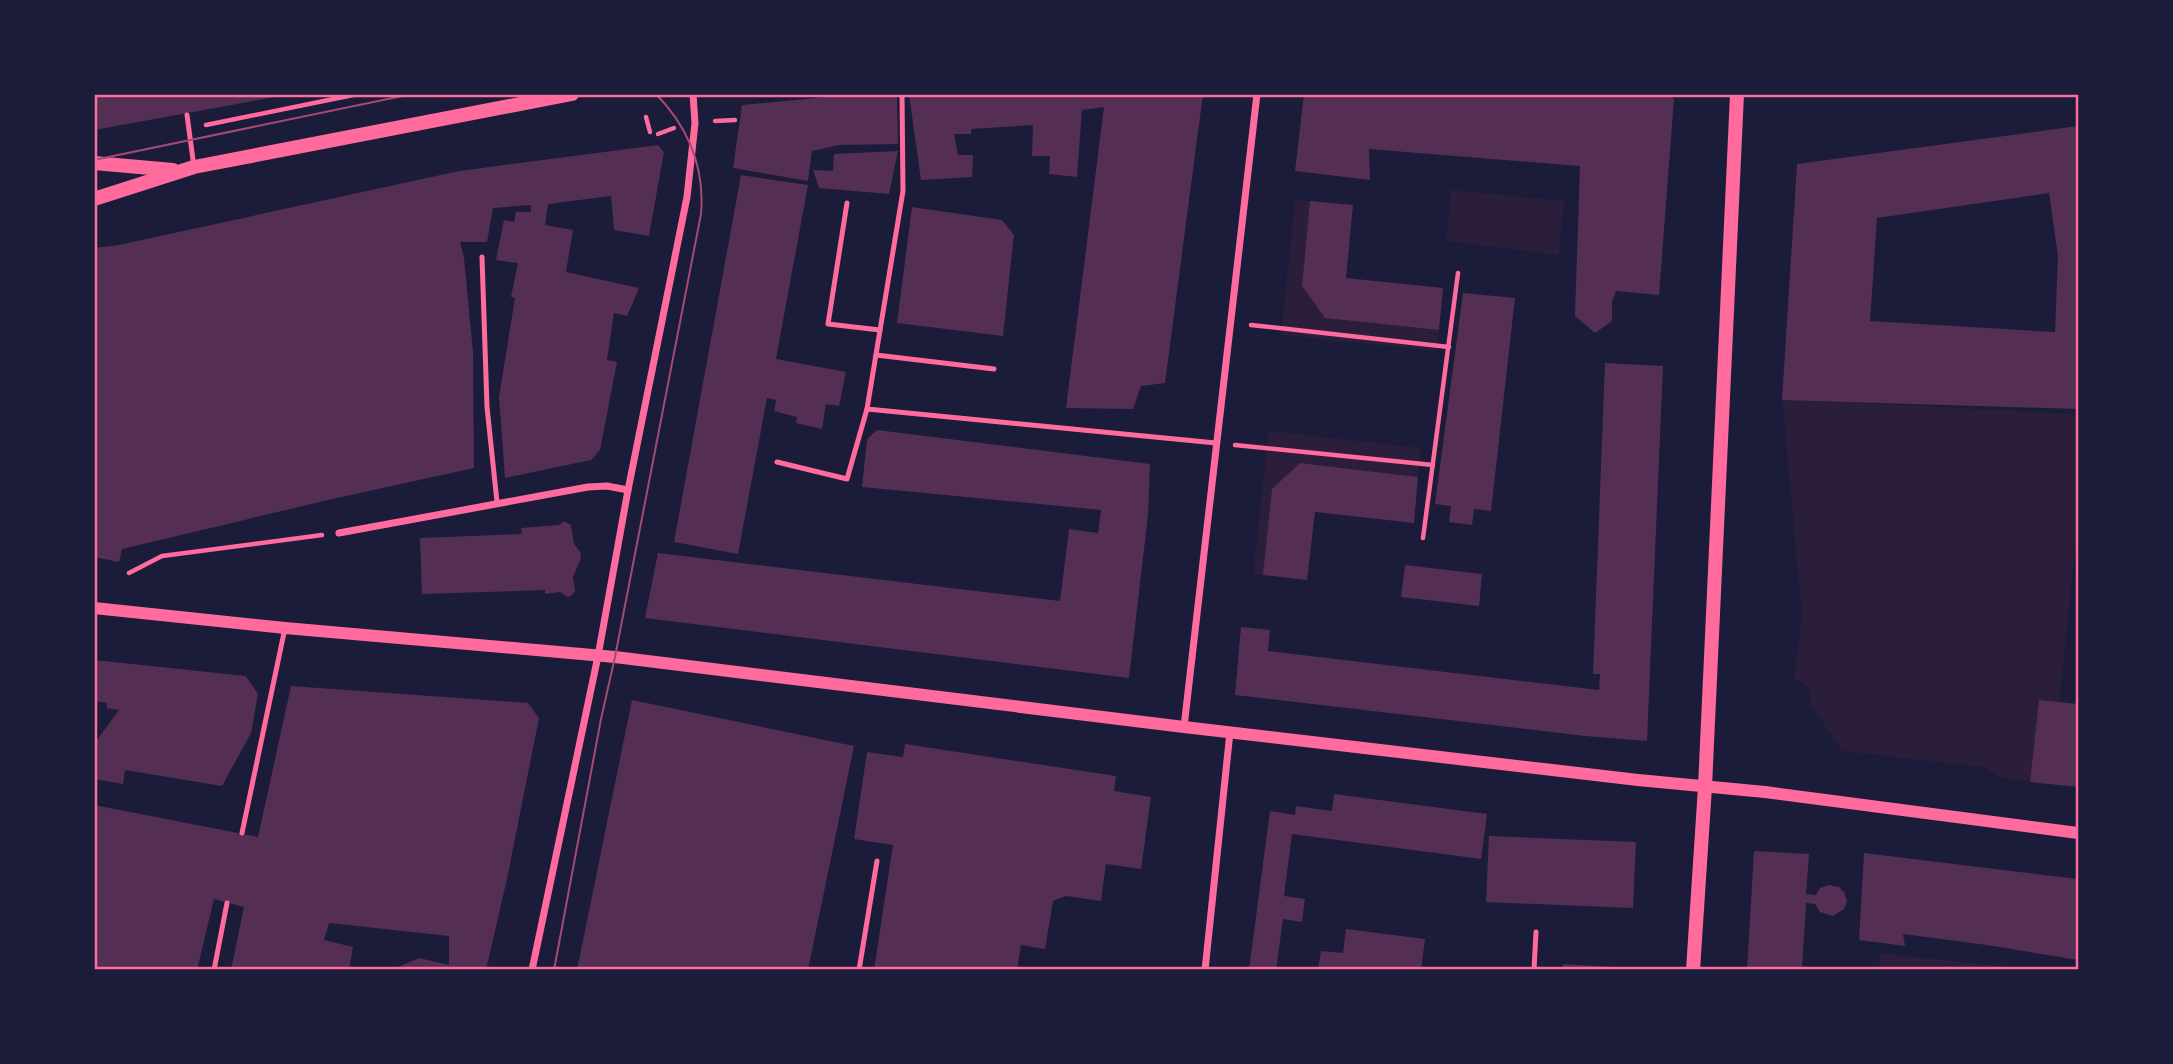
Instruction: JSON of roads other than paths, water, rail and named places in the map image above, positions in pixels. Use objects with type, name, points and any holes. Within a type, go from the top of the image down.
[{"type":"main road","points":[[94,199],[188,169],[522,99],[572,94]]},
{"type":"main road","points":[[1693,970],[1705,787],[1737,94]]},
{"type":"main road","points":[[94,163],[188,169]]},
{"type":"street","points":[[532,970],[598,656],[628,490],[687,198],[695,123],[693,94]]},
{"type":"street","points":[[1184,727],[1257,94]]},
{"type":"street","points":[[339,533],[588,487],[607,486],[628,490]]},
{"type":"street","points":[[94,608],[598,656],[1184,727],[1765,792],[2078,833]]},
{"type":"street","points":[[1205,970],[1230,732]]},
{"type":"lane","points":[[777,462],[847,479],[867,409],[903,191],[902,94]]},
{"type":"lane","points":[[187,115],[188,169]]},
{"type":"lane","points":[[847,203],[828,324],[880,330]]},
{"type":"lane","points":[[482,257],[487,407],[497,502]]},
{"type":"lane","points":[[876,355],[994,369]]},
{"type":"lane","points":[[867,409],[1216,443]]},
{"type":"lane","points":[[242,833],[285,628]]},
{"type":"lane","points":[[859,970],[877,862]]},
{"type":"lane","points":[[214,970],[227,902]]},
{"type":"lane","points":[[1534,970],[1536,932]]},
{"type":"tram line","points":[[94,160],[412,94]]},
{"type":"tram line","points":[[554,970],[701,214],[700,180],[692,148],[677,120],[656,94]]}]
